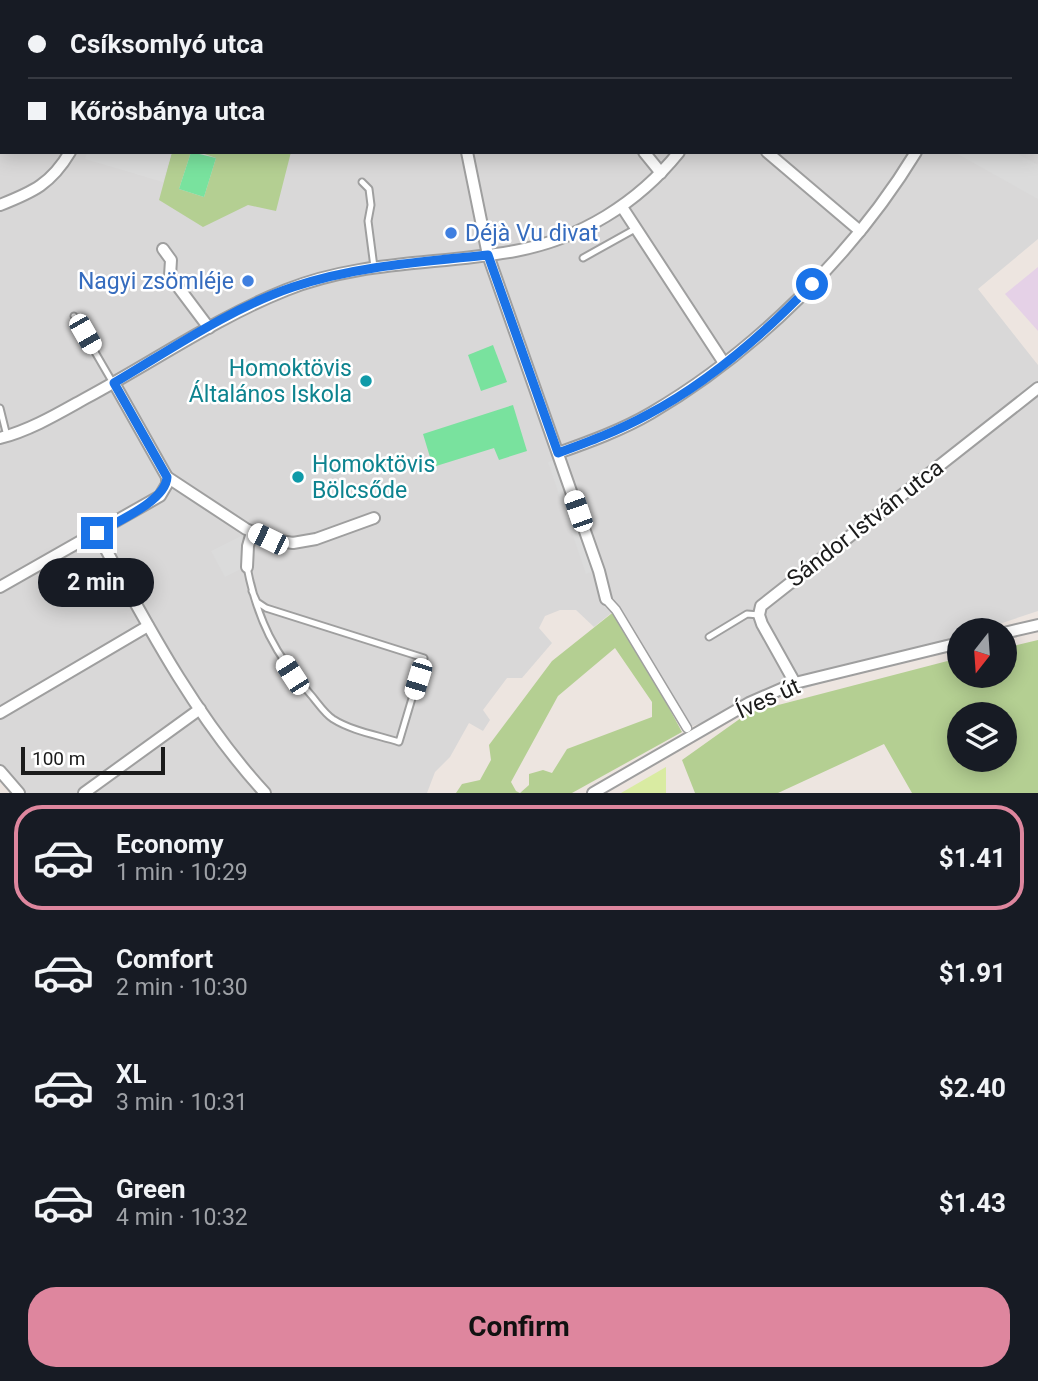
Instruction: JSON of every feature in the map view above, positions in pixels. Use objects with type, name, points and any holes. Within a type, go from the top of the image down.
[{"type":"street","points":[[0,205],[28,194],[48,182],[69,154]]},
{"type":"street","points":[[467,154],[488,255],[599,571],[606,599],[616,610],[687,728]]},
{"type":"street","points":[[646,154],[661,173]]},
{"type":"street","points":[[4,437],[52,416],[209,328],[290,288],[374,267],[517,251],[553,241],[589,226],[622,207],[661,173],[677,154]]},
{"type":"street","points":[[769,154],[860,231]]},
{"type":"street","points":[[558,453],[605,436],[650,414],[724,363],[797,300],[860,231],[915,154]]},
{"type":"street","points":[[622,207],[724,363]]},
{"type":"street","points":[[163,249],[172,260],[170,276],[209,328]]},
{"type":"street","points":[[114,383],[167,477],[252,532],[268,539],[292,543],[316,539],[374,518]]},
{"type":"street","name":"Sándor István utca","points":[[759,615],[761,606],[1038,388]]},
{"type":"street","points":[[0,587],[160,496],[167,484],[167,477]]},
{"type":"street","points":[[247,567],[252,532]]},
{"type":"street","points":[[97,533],[148,626],[200,709],[262,792]]},
{"type":"street","points":[[759,615],[794,683]]},
{"type":"street","points":[[1017,630],[1038,625]]},
{"type":"street","points":[[0,713],[148,626]]},
{"type":"street","name":"Íves út","points":[[595,792],[749,703],[794,683],[947,646]]},
{"type":"street","points":[[84,793],[200,709]]},
{"type":"street","points":[[0,771],[19,793]]},
{"type":"lane","points":[[362,182],[369,189],[368,221],[374,267]]},
{"type":"lane","points":[[583,258],[636,228]]},
{"type":"lane","points":[[74,316],[114,383]]},
{"type":"lane","points":[[0,408],[4,437]]},
{"type":"lane","points":[[247,567],[252,591],[268,636],[292,675],[330,717],[345,725],[399,742],[424,658],[266,608],[257,602],[252,591]]},
{"type":"lane","points":[[709,638],[747,614],[759,615]]},
{"type":"shaded area","points":[[0,154],[1038,154],[1038,239],[978,289],[1038,365],[1038,611],[1017,618],[947,618],[947,641],[687,728],[615,610],[594,627],[576,610],[560,610],[545,616],[539,628],[552,643],[522,678],[507,678],[483,710],[490,720],[483,731],[469,723],[450,757],[435,772],[427,793],[10,793],[0,781]]},
{"type":"shaded area","points":[[86,154],[171,154],[163,182],[85,159]]},
{"type":"shaded area","points":[[958,154],[1018,154],[1038,165],[1038,199]]},
{"type":"shaded area","points":[[1038,267],[1038,331],[1005,294]]},
{"type":"shaded area","points":[[559,458],[598,569],[586,574],[548,462]]},
{"type":"shaded area","points":[[245,534],[245,567],[225,577],[211,551]]},
{"type":"green space","points":[[171,154],[190,154],[179,189],[204,197],[216,158],[205,154],[290,154],[276,211],[248,205],[203,227],[159,200]]},
{"type":"green space","points":[[190,154],[216,158],[204,197],[179,189]]},
{"type":"green space","points":[[493,345],[507,382],[481,391],[468,355]]},
{"type":"green space","points":[[513,405],[527,451],[499,460],[494,448],[433,467],[423,434]]},
{"type":"green space","points":[[616,610],[682,732],[572,793],[520,793],[456,793],[462,784],[480,780],[491,760],[489,745],[552,661]],"holes":[[[615,648],[652,702],[652,717],[567,749],[552,773],[543,770],[529,774],[529,785],[520,793],[511,782],[558,696]]]},
{"type":"green space","points":[[1038,640],[1038,793],[912,793],[884,744],[778,793],[695,793],[682,760],[748,713],[947,661],[947,688],[1017,688],[1017,645]]},
{"type":"green space","points":[[666,767],[666,793],[621,793]]},
{"type":"place","name":"Déjà Vu divat","points":[[451,233]]},
{"type":"place","name":"Nagyi zsömléje","points":[[248,281]]},
{"type":"place","name":"Homoktövis Általános Iskola","points":[[366,381]]},
{"type":"place","name":"Homoktövis Bölcsőde","points":[[298,477]]},
{"type":"route","points":[[97,533],[160,496],[167,484],[167,477],[114,383],[209,328],[290,288],[374,267],[488,255],[558,453],[605,436],[650,414],[684,392],[745,345],[812,284]]}]
